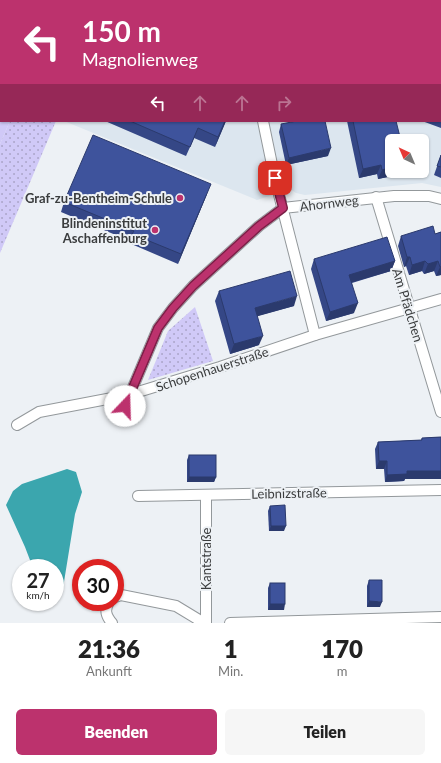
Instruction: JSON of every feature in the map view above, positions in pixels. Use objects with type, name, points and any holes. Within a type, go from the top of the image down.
[{"type":"street","points":[[263,122],[275,178],[315,335]]},
{"type":"street","name":"Ahornweg","points":[[125,406],[158,328],[173,308],[193,286],[254,231],[283,208],[376,197],[429,196],[441,199]]},
{"type":"street","name":"Am Pfädchen","points":[[376,197],[441,412]]},
{"type":"street","name":"Schopenhauerstraße","points":[[17,425],[40,412],[128,396],[315,335],[441,299]]},
{"type":"street","name":"Leibnizstraße","points":[[138,496],[441,490]]},
{"type":"street","name":"Kantstraße","points":[[124,596],[176,606],[205,623],[206,495]]},
{"type":"street","points":[[105,611],[107,617],[112,623]]},
{"type":"street","points":[[230,623],[441,617]]},
{"type":"shaded area","points":[[0,122],[10,122],[0,144]]},
{"type":"shaded area","points":[[10,122],[56,122],[0,253],[0,144]]},
{"type":"shaded area","points":[[66,122],[441,122],[441,187],[422,183],[305,195],[296,193],[290,189],[257,200]]},
{"type":"shaded area","points":[[195,307],[213,361],[148,380],[168,331]]},
{"type":"water","points":[[67,469],[76,472],[82,492],[75,514],[64,582],[64,559],[30,559],[6,505],[13,491],[22,484]]},
{"type":"building","points":[[132,122],[225,122],[218,137],[198,128],[190,147]]},
{"type":"building","points":[[292,122],[325,122],[331,148],[289,158],[281,124]]},
{"type":"building","points":[[353,122],[396,122],[399,134],[385,134],[385,169],[382,170],[381,165],[363,169]]},
{"type":"building","name":"Blindeninstitut Aschaffenburg","points":[[93,135],[211,184],[181,254],[132,234],[134,231],[64,202]]},
{"type":"building","points":[[441,155],[441,167],[437,166]]},
{"type":"building","points":[[433,226],[435,234],[441,232],[441,266],[440,267],[438,261],[428,264],[425,261],[412,265],[410,257],[407,257],[401,236]]},
{"type":"building","points":[[387,237],[395,261],[349,275],[358,303],[330,312],[314,259]]},
{"type":"building","points":[[290,271],[297,296],[255,308],[263,336],[234,344],[219,291]]},
{"type":"building","points":[[441,437],[441,471],[407,471],[407,474],[387,475],[387,461],[379,461],[378,442],[422,440],[422,438]]},
{"type":"building","points":[[189,455],[216,455],[216,477],[189,477]]},
{"type":"building","points":[[285,505],[286,526],[271,526],[270,506]]},
{"type":"building","points":[[369,580],[382,580],[382,602],[369,601]]},
{"type":"building","points":[[270,583],[285,583],[285,604],[270,604]]},
{"type":"place","name":"Graf-zu-Bentheim-Schule","points":[[180,198]]},
{"type":"place","name":"Blindeninstitut Aschaffenburg","points":[[155,230]]},
{"type":"route","points":[[125,406],[158,328],[173,308],[193,286],[259,226],[283,208],[275,178]]}]
